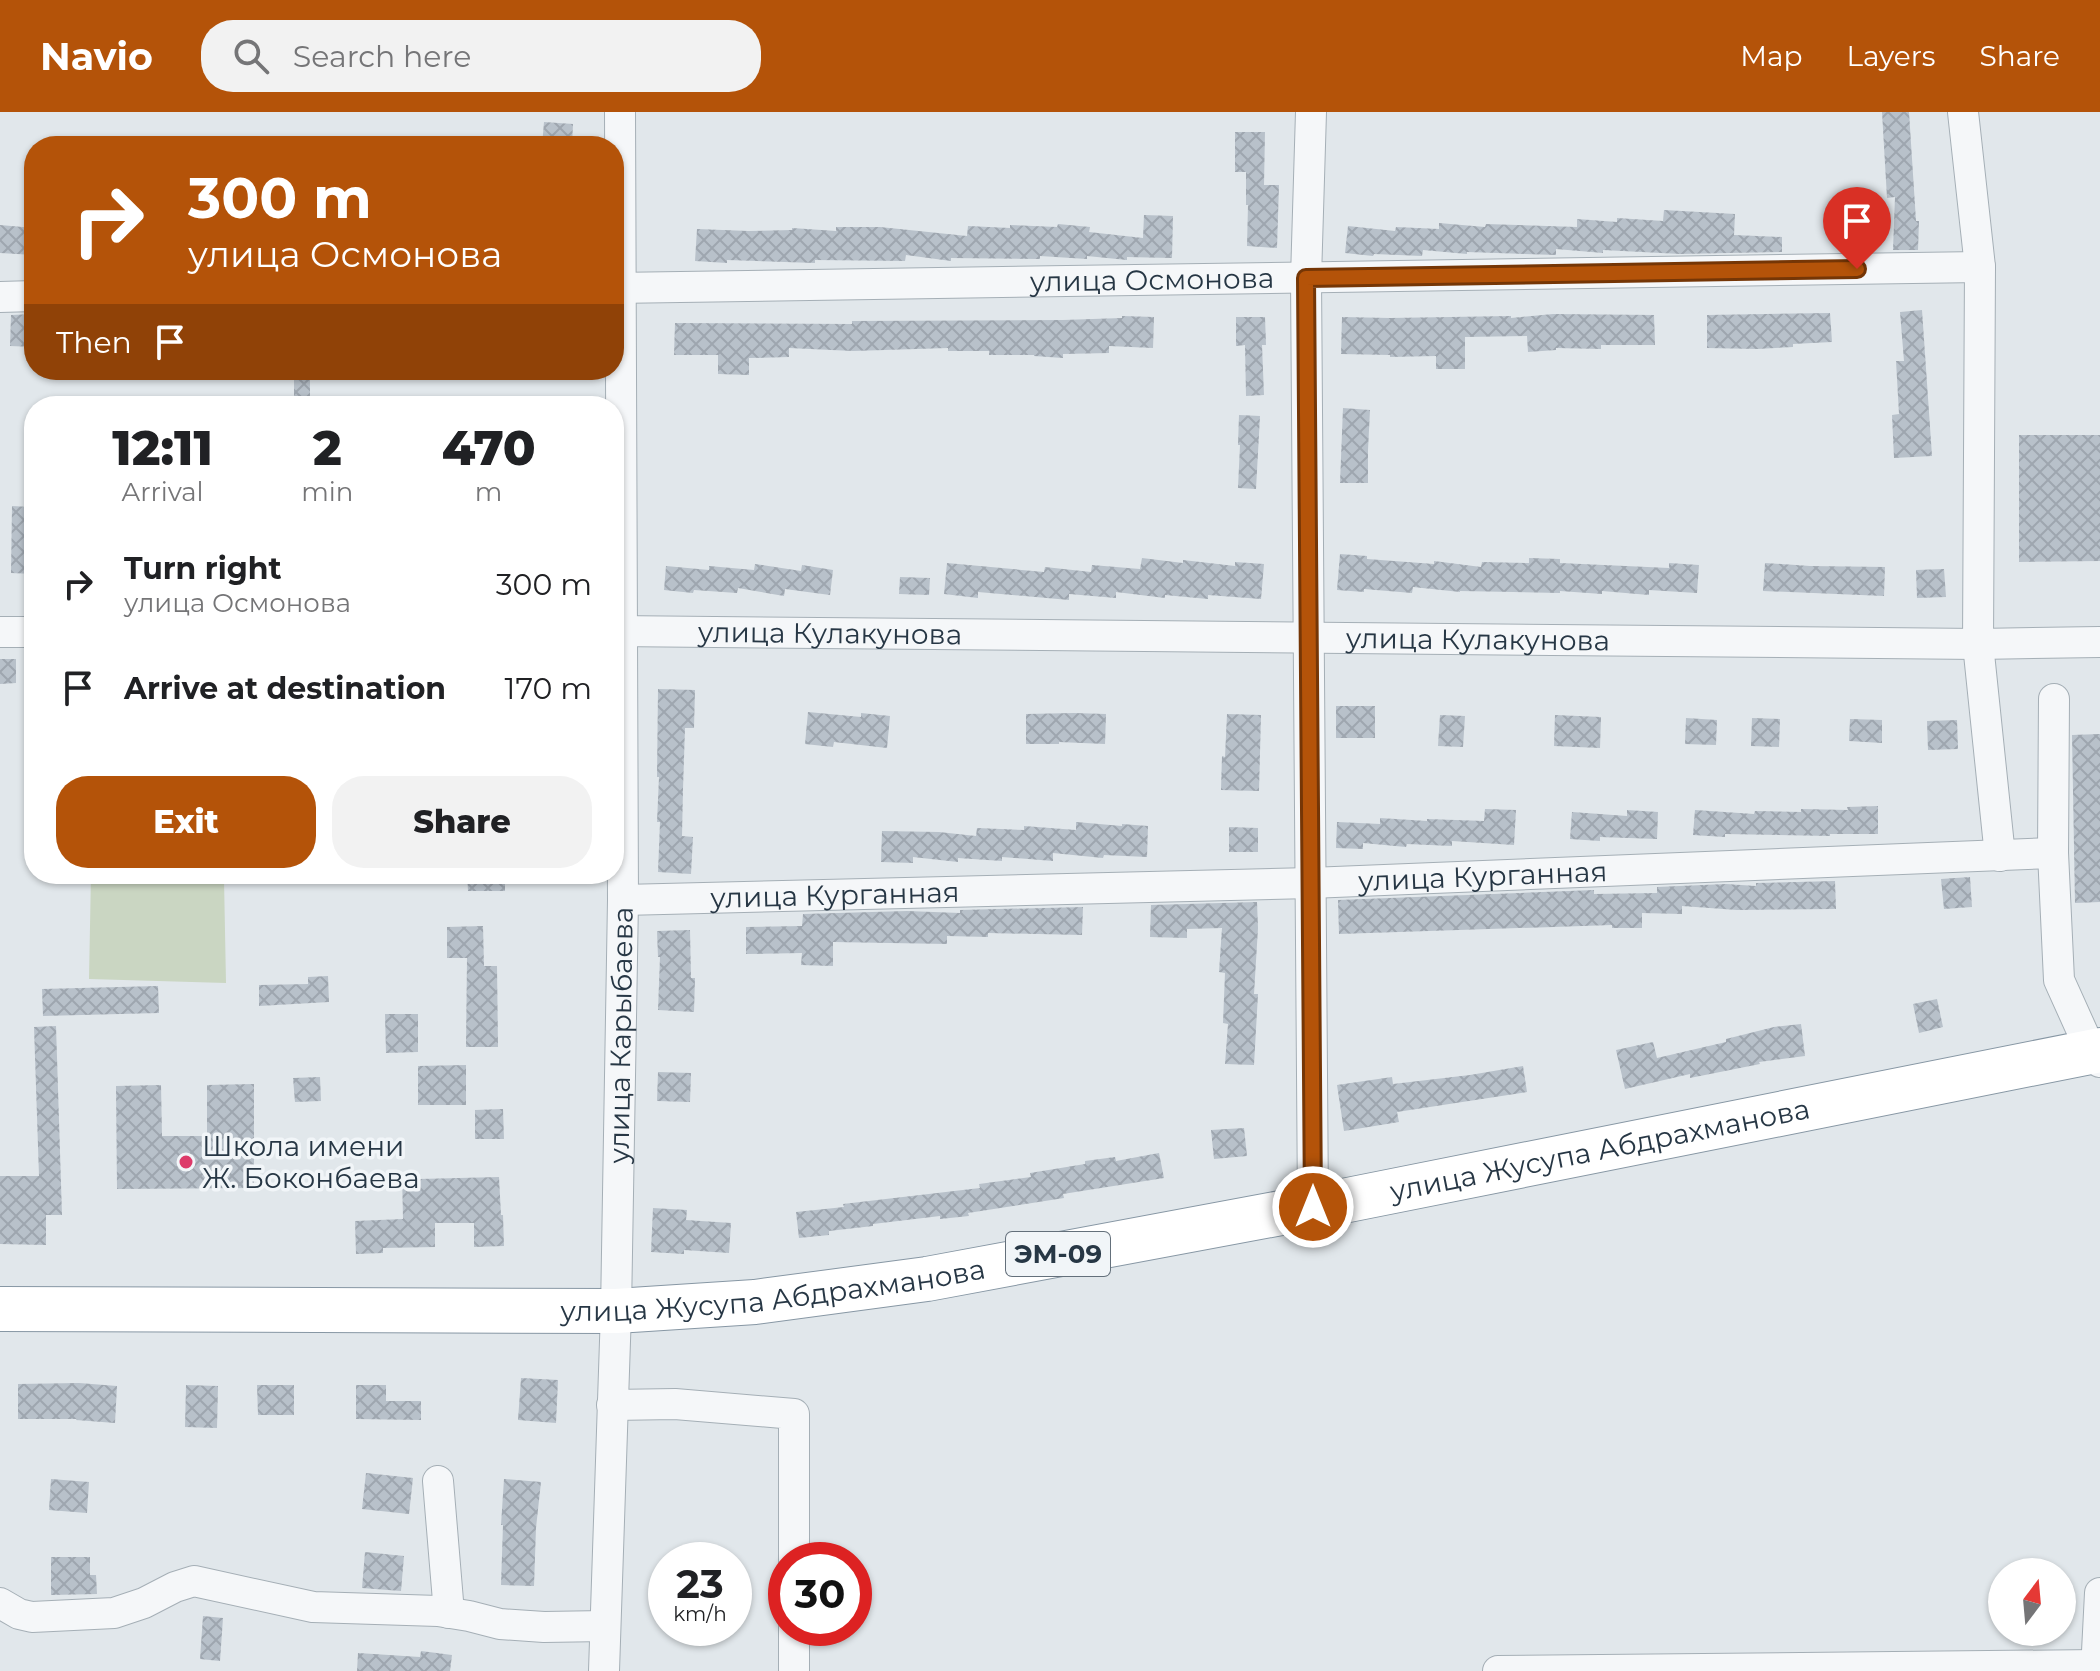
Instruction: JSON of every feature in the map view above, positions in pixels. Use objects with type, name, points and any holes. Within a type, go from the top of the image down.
[{"type":"highway","name":"улица Жусупа Абдрахманова","points":[[0,1309],[616,1311],[755,1302],[927,1279],[2097,1054]]},
{"type":"street","name":"улица Карыбаева","points":[[620,112],[620,136]]},
{"type":"street","points":[[1311,112],[1306,278],[1313,1207]]},
{"type":"street","points":[[1963,112],[1980,267],[1978,644],[2000,856]]},
{"type":"street","name":"улица Осмонова","points":[[624,288],[1980,267]]},
{"type":"street","points":[[0,297],[24,296]]},
{"type":"street","name":"улица Кулакунова","points":[[624,631],[1978,644],[2100,642]]},
{"type":"street","points":[[0,632],[24,632]]},
{"type":"street","points":[[2054,699],[2053,853],[2059,980],[2097,1054]]},
{"type":"street","name":"улица Курганная","points":[[623,900],[1310,883],[2053,853]]},
{"type":"street","name":"улица Карыбаева","points":[[604,1671],[616,1311],[623,884]]},
{"type":"street","points":[[612,1405],[675,1404],[794,1414],[794,1542]]},
{"type":"street","points":[[438,1481],[449,1613]]},
{"type":"street","points":[[0,1603],[19,1614],[32,1617],[114,1613],[194,1581],[313,1607],[438,1611],[500,1624],[544,1627],[605,1626]]},
{"type":"street","points":[[1498,1671],[2096,1668],[2100,1593]]},
{"type":"street","points":[[794,1646],[794,1671]]},
{"type":"green space","points":[[91,884],[224,884],[226,983],[89,979]]},
{"type":"building","points":[[1882,112],[1909,112],[1916,221],[1919,221],[1918,250],[1893,250],[1895,197],[1887,198]]},
{"type":"building","points":[[544,122],[573,124],[572,136],[543,136]]},
{"type":"building","points":[[1235,132],[1265,132],[1264,185],[1279,185],[1277,248],[1247,246],[1246,172],[1235,172]]},
{"type":"building","points":[[1664,210],[1735,214],[1734,235],[1782,237],[1782,252],[1680,254],[1603,250],[1603,253],[1556,249],[1556,255],[1423,250],[1422,256],[1345,253],[1348,226],[1395,231],[1396,227],[1439,229],[1439,223],[1485,227],[1486,224],[1577,227],[1577,219],[1663,221]]},
{"type":"building","points":[[1144,215],[1173,216],[1172,258],[1127,257],[1127,260],[1040,256],[1040,259],[951,258],[951,261],[906,255],[905,261],[695,261],[697,229],[836,231],[836,227],[880,227],[967,236],[968,226],[1057,227],[1058,224],[1090,227],[1089,232],[1143,238]]},
{"type":"building","points":[[0,225],[24,227],[24,254],[0,253]]},
{"type":"building","points":[[1922,310],[1932,456],[1894,458],[1892,415],[1899,414],[1896,361],[1904,361],[1900,312]]},
{"type":"building","points":[[1830,313],[1832,342],[1757,349],[1707,348],[1707,315]]},
{"type":"building","points":[[24,314],[24,347],[10,346],[11,315]]},
{"type":"building","points":[[1553,314],[1654,315],[1655,345],[1601,345],[1601,349],[1556,348],[1528,352],[1527,336],[1465,337],[1465,369],[1436,369],[1436,356],[1341,354],[1342,317],[1511,318]]},
{"type":"building","points":[[1154,317],[1153,348],[1109,346],[1109,353],[1063,354],[1063,358],[989,355],[989,351],[948,351],[948,348],[853,351],[789,348],[789,357],[749,358],[749,375],[718,374],[718,355],[674,355],[675,323],[852,324],[852,321],[1063,320]]},
{"type":"building","points":[[1236,317],[1265,317],[1266,345],[1262,345],[1264,395],[1246,396],[1245,345],[1236,346]]},
{"type":"building","points":[[294,380],[310,380],[310,396],[294,396]]},
{"type":"building","points":[[1343,408],[1370,410],[1368,483],[1340,483]]},
{"type":"building","points":[[1239,415],[1260,416],[1256,489],[1238,488]]},
{"type":"building","points":[[2019,435],[2100,435],[2100,561],[2019,562]]},
{"type":"building","points":[[12,506],[24,507],[24,574],[11,573]]},
{"type":"building","points":[[1340,554],[1367,556],[1367,559],[1434,564],[1434,561],[1481,567],[1482,562],[1529,563],[1529,558],[1560,559],[1560,563],[1669,568],[1669,563],[1699,565],[1697,593],[1649,590],[1649,595],[1602,591],[1602,594],[1560,591],[1460,592],[1413,587],[1412,593],[1364,589],[1364,592],[1337,590]]},
{"type":"building","points":[[1142,558],[1235,566],[1235,562],[1264,564],[1261,599],[1208,595],[1208,599],[1165,595],[1165,598],[1116,592],[1116,598],[1069,594],[1069,600],[978,592],[978,598],[944,594],[947,563],[1044,572],[1045,567],[1091,572],[1092,565],[1140,569]]},
{"type":"building","points":[[1765,563],[1885,567],[1884,596],[1763,591]]},
{"type":"building","points":[[755,564],[801,571],[802,565],[833,570],[830,595],[785,589],[784,596],[738,588],[737,593],[664,590],[666,566],[754,570]]},
{"type":"building","points":[[1944,569],[1946,597],[1917,598],[1916,570]]},
{"type":"building","points":[[900,577],[930,578],[929,595],[899,594]]},
{"type":"building","points":[[0,659],[16,659],[16,683],[0,684]]},
{"type":"building","points":[[658,689],[695,690],[694,728],[685,728],[683,789],[682,836],[693,837],[691,874],[658,872]]},
{"type":"building","points":[[1336,706],[1375,706],[1375,738],[1336,738]]},
{"type":"building","points":[[808,712],[861,717],[861,713],[890,716],[887,748],[834,742],[833,747],[805,744]]},
{"type":"building","points":[[1026,714],[1106,714],[1105,744],[1026,744]]},
{"type":"building","points":[[1227,714],[1261,715],[1259,791],[1221,790]]},
{"type":"building","points":[[1440,715],[1465,716],[1463,747],[1438,746]]},
{"type":"building","points":[[1555,715],[1601,717],[1600,748],[1554,746]]},
{"type":"building","points":[[1686,718],[1717,720],[1716,745],[1685,744]]},
{"type":"building","points":[[1752,718],[1780,719],[1779,747],[1751,746]]},
{"type":"building","points":[[1850,719],[1882,720],[1882,743],[1849,741]]},
{"type":"building","points":[[1957,720],[1958,749],[1928,750],[1927,721]]},
{"type":"building","points":[[2100,734],[2100,902],[2075,903],[2072,735]]},
{"type":"building","points":[[1878,806],[1878,834],[1693,835],[1695,810],[1754,814],[1755,811],[1801,812],[1801,809],[1848,810],[1847,807]]},
{"type":"building","points":[[1485,809],[1516,810],[1514,845],[1452,841],[1452,846],[1407,844],[1406,847],[1363,843],[1363,849],[1336,848],[1337,822],[1380,824],[1380,818],[1484,821]]},
{"type":"building","points":[[1627,810],[1658,812],[1657,839],[1570,839],[1572,812],[1627,816]]},
{"type":"building","points":[[1076,822],[1148,826],[1147,857],[1104,855],[1103,858],[1053,853],[1053,861],[1002,857],[1002,861],[958,858],[958,862],[913,857],[913,863],[881,862],[882,831],[976,836],[977,828],[1024,830],[1024,826],[1076,830]]},
{"type":"building","points":[[1229,827],[1258,828],[1258,852],[1229,852]]},
{"type":"building","points":[[1970,877],[1972,907],[1944,909],[1941,879]]},
{"type":"building","points":[[1835,881],[1836,909],[1737,910],[1682,906],[1682,914],[1642,913],[1642,928],[1612,928],[1612,925],[1339,934],[1338,900],[1594,890],[1594,894],[1657,893],[1657,887]]},
{"type":"building","points":[[468,884],[505,884],[505,891],[468,891]]},
{"type":"building","points":[[1257,902],[1254,994],[1258,994],[1254,1065],[1225,1064],[1228,1024],[1223,1023],[1225,973],[1219,972],[1222,928],[1187,929],[1187,938],[1150,937],[1151,905]]},
{"type":"building","points":[[1083,907],[1082,935],[988,933],[988,937],[947,936],[947,944],[833,942],[833,966],[801,965],[802,953],[746,954],[746,927],[802,926],[803,914],[960,913],[960,910]]},
{"type":"building","points":[[483,926],[484,966],[497,966],[498,1047],[466,1047],[467,958],[447,958],[447,927]]},
{"type":"building","points":[[690,930],[691,978],[695,978],[694,1012],[658,1010],[660,957],[657,931]]},
{"type":"building","points":[[328,976],[329,1002],[259,1006],[259,985],[308,984],[308,977]]},
{"type":"building","points":[[158,986],[159,1013],[43,1016],[42,989]]},
{"type":"building","points":[[1937,999],[1943,1027],[1919,1033],[1913,1004]]},
{"type":"building","points":[[385,1014],[418,1014],[418,1052],[386,1053]]},
{"type":"building","points":[[1801,1024],[1805,1056],[1759,1062],[1690,1078],[1690,1074],[1625,1089],[1616,1050],[1653,1042],[1657,1058],[1774,1027]]},
{"type":"building","points":[[56,1026],[62,1215],[46,1215],[46,1245],[0,1244],[0,1176],[39,1176],[34,1027]]},
{"type":"building","points":[[466,1065],[466,1105],[418,1105],[418,1066]]},
{"type":"building","points":[[1523,1066],[1527,1092],[1397,1112],[1399,1122],[1344,1131],[1337,1085],[1392,1077],[1393,1084]]},
{"type":"building","points":[[658,1072],[691,1073],[690,1102],[657,1101]]},
{"type":"building","points":[[320,1077],[321,1101],[295,1102],[293,1078]]},
{"type":"building","name":"Школа имени Ж. Боконбаева","points":[[254,1084],[254,1188],[117,1189],[116,1086],[161,1085],[162,1136],[207,1136],[207,1085]]},
{"type":"building","points":[[503,1109],[504,1139],[475,1139],[475,1110]]},
{"type":"building","points":[[1244,1128],[1247,1156],[1214,1159],[1211,1130]]},
{"type":"building","points":[[1159,1153],[1164,1178],[1063,1194],[1064,1198],[968,1213],[969,1216],[940,1219],[940,1216],[873,1224],[829,1231],[829,1235],[799,1238],[796,1212],[980,1188],[979,1184],[1031,1177],[1030,1173],[1085,1164],[1085,1161],[1115,1157],[1116,1161]]},
{"type":"building","points":[[419,1173],[419,1179],[499,1177],[504,1246],[474,1247],[474,1223],[435,1223],[435,1247],[383,1248],[383,1253],[356,1254],[355,1221],[403,1219],[402,1174]]},
{"type":"building","points":[[653,1208],[687,1210],[686,1220],[731,1223],[729,1253],[684,1250],[684,1254],[651,1252]]},
{"type":"building","points":[[521,1378],[558,1380],[556,1423],[518,1420]]},
{"type":"building","points":[[18,1384],[117,1386],[115,1423],[77,1419],[18,1419]]},
{"type":"building","points":[[186,1385],[218,1386],[217,1428],[185,1427]]},
{"type":"building","points":[[257,1385],[294,1385],[294,1415],[258,1415]]},
{"type":"building","points":[[356,1385],[386,1385],[386,1401],[421,1401],[421,1420],[356,1419]]},
{"type":"building","points":[[366,1473],[413,1478],[409,1514],[362,1509]]},
{"type":"building","points":[[51,1479],[89,1482],[87,1513],[49,1510]]},
{"type":"building","points":[[504,1479],[541,1482],[534,1586],[501,1585]]},
{"type":"building","points":[[365,1552],[404,1556],[401,1591],[362,1588]]},
{"type":"building","points":[[51,1557],[90,1557],[90,1575],[96,1575],[97,1594],[51,1595]]},
{"type":"building","points":[[203,1616],[223,1618],[220,1661],[200,1659]]},
{"type":"building","points":[[421,1651],[452,1655],[450,1671],[357,1671],[358,1653],[420,1657]]},
{"type":"place","name":"Школа имени Ж. Боконбаева","points":[[186,1162]]},
{"type":"route","points":[[1313,1207],[1306,278],[1857,269]]}]
